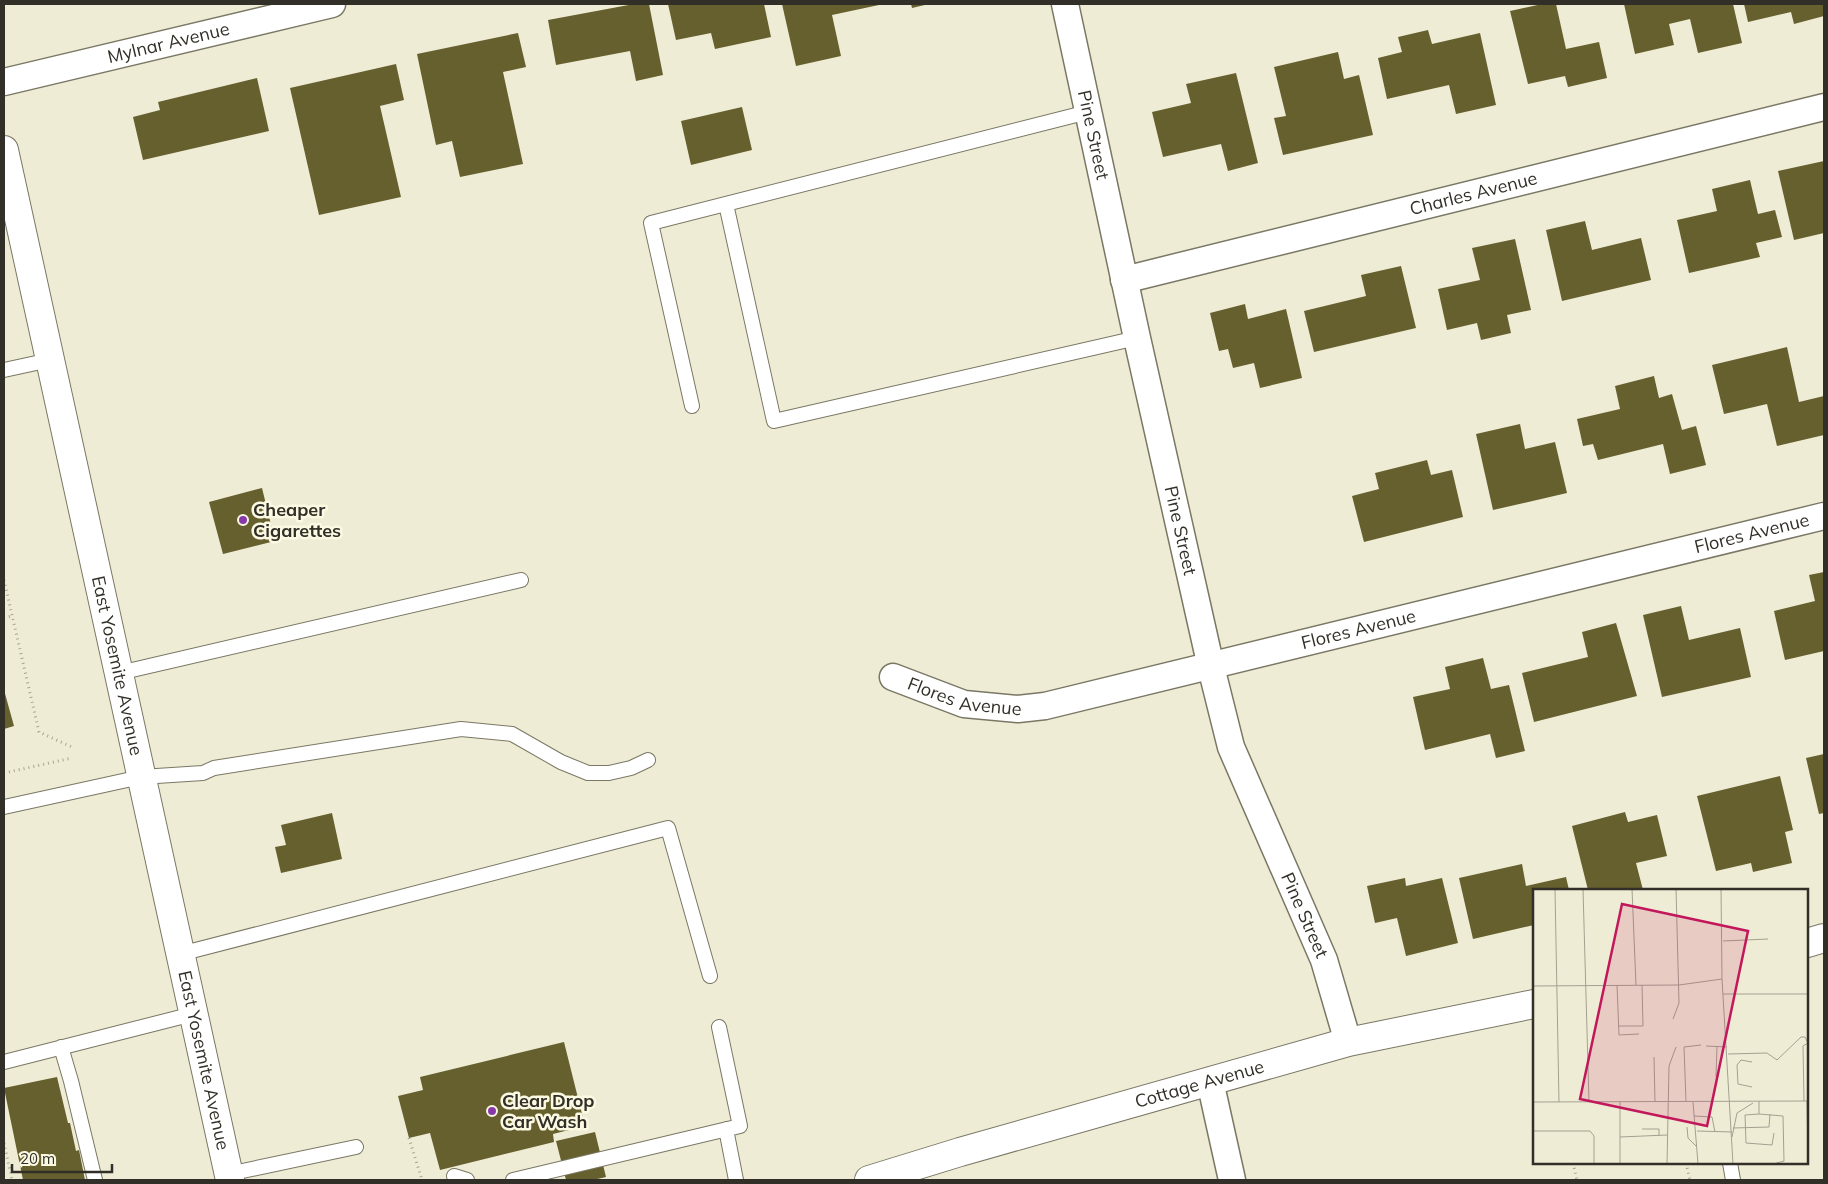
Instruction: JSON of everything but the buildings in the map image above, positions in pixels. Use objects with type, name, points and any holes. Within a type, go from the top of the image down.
[{"type":"main road","name":"East Yosemite Avenue","points":[[4,150],[229,1177]]},
{"type":"main road","points":[[1808,943],[1824,938]]},
{"type":"main road","name":"Cottage Avenue","points":[[869,1180],[960,1152],[1348,1042],[1533,1004]]},
{"type":"street","name":"Mylnar Avenue","points":[[4,82],[332,4]]},
{"type":"street","name":"Pine Street","points":[[1065,4],[1136,338],[1210,667],[1232,747],[1324,960],[1348,1042]]},
{"type":"street","name":"Charles Avenue","points":[[1124,280],[1824,107]]},
{"type":"street","name":"Flores Avenue","points":[[893,677],[964,704],[1018,709],[1045,706],[1824,516]]},
{"type":"street","points":[[1210,1081],[1232,1180]]},
{"type":"lane","points":[[692,406],[651,223],[1088,112]]},
{"type":"lane","points":[[726,204],[774,421],[1136,338]]},
{"type":"lane","points":[[4,370],[50,360]]},
{"type":"lane","points":[[118,673],[521,580]]},
{"type":"lane","points":[[4,807],[141,777],[202,773],[214,768],[462,729],[512,734],[561,762],[588,773],[609,773],[631,768],[648,760]]},
{"type":"lane","points":[[180,954],[668,828],[710,976]]},
{"type":"lane","points":[[4,1062],[193,1014]]},
{"type":"lane","points":[[514,1180],[740,1126],[719,1027]]},
{"type":"lane","points":[[61,1047],[95,1180]]},
{"type":"lane","points":[[726,1129],[736,1180]]},
{"type":"lane","points":[[229,1177],[356,1147]]},
{"type":"lane","points":[[1730,1164],[1733,1180]]},
{"type":"path","points":[[4,580],[39,732],[72,747]]},
{"type":"path","points":[[4,618],[12,616]]},
{"type":"path","points":[[4,774],[72,758]]},
{"type":"path","points":[[409,1138],[422,1180]]},
{"type":"path","points":[[4,1143],[12,1180]]},
{"type":"path","points":[[1573,1164],[1577,1180]]},
{"type":"path","points":[[1686,1164],[1690,1180]]},
{"type":"place","name":"Cheaper Cigarettes","points":[[243,520]]},
{"type":"place","name":"Clear Drop Car Wash","points":[[492,1111]]}]
